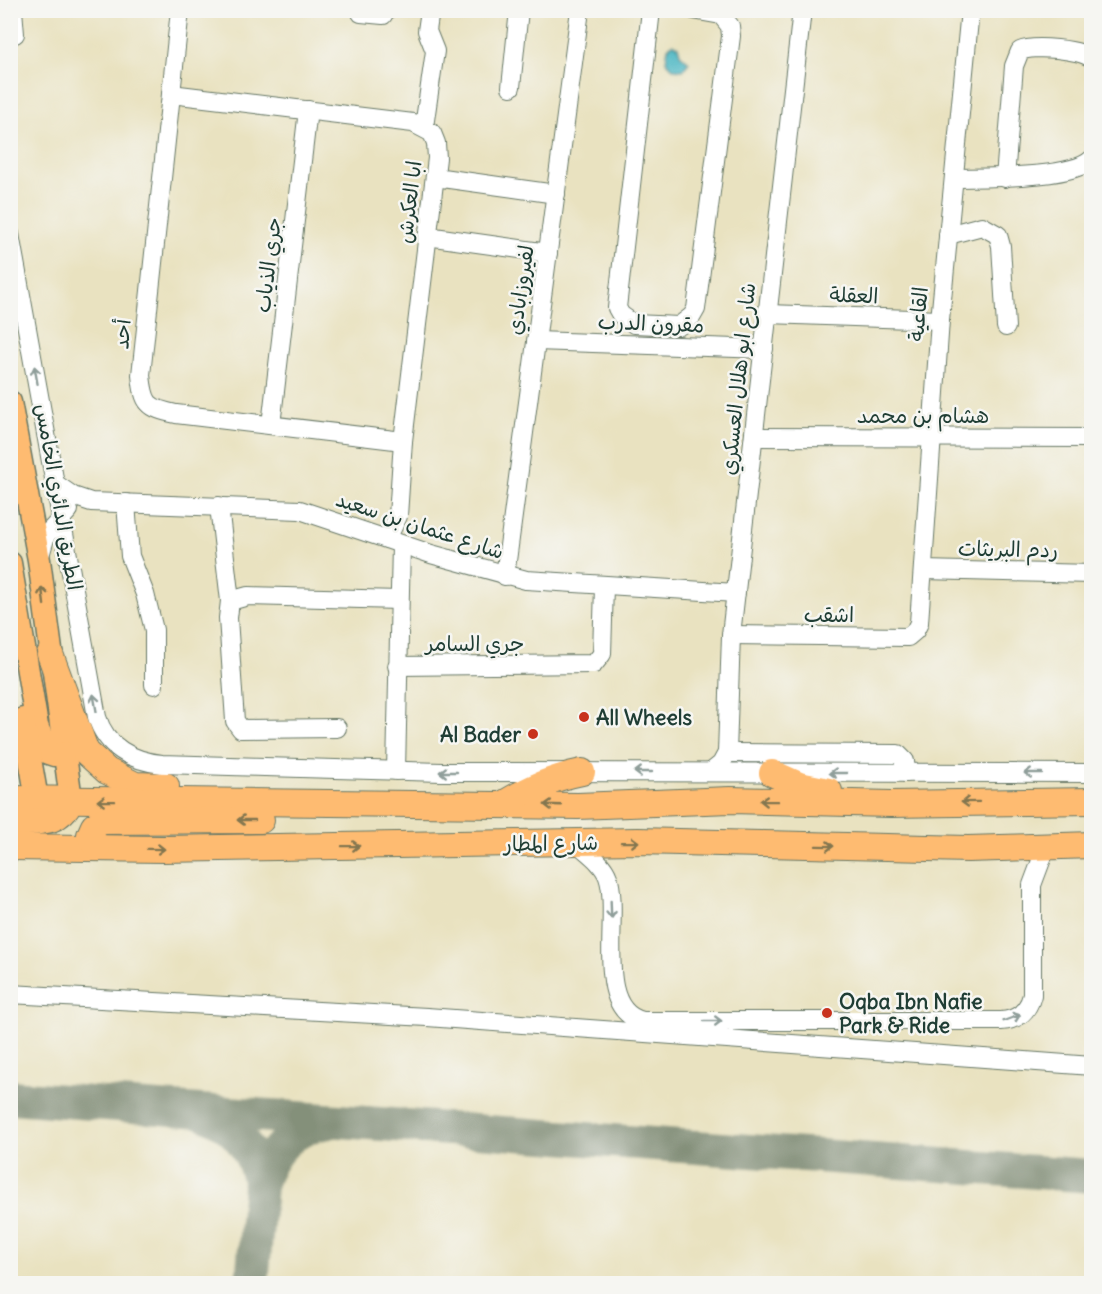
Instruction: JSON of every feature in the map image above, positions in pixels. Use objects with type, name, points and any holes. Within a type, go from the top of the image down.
[{"type":"highway","points":[[50,654],[86,752],[107,771],[135,785],[248,789],[284,803]]},
{"type":"highway","points":[[505,803],[532,787],[556,777],[582,772]]},
{"type":"highway","points":[[772,772],[799,786],[891,804]]},
{"type":"highway","name":"شارع المطار","points":[[10,799],[39,810],[71,800],[505,803],[578,806],[730,800],[891,804],[1092,801]]},
{"type":"highway","points":[[97,848],[90,835],[94,826],[102,821],[356,819],[429,804]]},
{"type":"highway","points":[[10,823],[39,810]]},
{"type":"highway","name":"شارع المطار","points":[[10,847],[97,848],[638,841],[968,849],[1092,845]]},
{"type":"main road","name":"الطريق الدائري الخامس","points":[[10,402],[39,560],[71,800]]},
{"type":"main road","points":[[10,563],[38,726],[48,753],[54,755],[64,753]]},
{"type":"main road","points":[[10,644],[46,847]]},
{"type":"street","name":"أحد","points":[[180,10],[141,375],[145,401],[151,407],[176,414],[403,441]]},
{"type":"street","points":[[362,10],[361,13],[368,15],[383,15],[386,10]]},
{"type":"street","points":[[171,94],[308,110],[424,127],[435,51],[427,31],[430,10]]},
{"type":"street","points":[[511,87],[519,10]]},
{"type":"street","name":"لفيروزابادي","points":[[505,576],[580,10]]},
{"type":"street","points":[[651,10],[616,298],[621,315],[634,324],[679,326],[692,316],[696,309],[731,36],[730,26],[721,15],[693,10]]},
{"type":"street","name":"شارع ابو هلال العسكري","points":[[727,753],[731,636],[802,10]]},
{"type":"street","name":"القاعية","points":[[919,623],[930,437],[970,10]]},
{"type":"street","points":[[12,12],[15,34]]},
{"type":"street","points":[[1005,178],[1014,66],[1020,51],[1034,48],[1079,53],[1092,59]]},
{"type":"street","name":"جري الذياب","points":[[271,425],[308,110]]},
{"type":"street","name":"ابا العكرش","points":[[394,542],[403,441],[435,177],[436,143],[432,132],[424,127]]},
{"type":"street","points":[[954,178],[1005,178],[1080,167],[1092,159]]},
{"type":"street","points":[[435,177],[556,194]]},
{"type":"street","points":[[948,235],[982,226],[998,235],[1001,246],[1006,327]]},
{"type":"street","name":"الطريق الدائري الخامس","points":[[10,234],[63,515],[97,717],[109,740],[123,752],[141,761],[162,764],[396,771]]},
{"type":"street","points":[[428,236],[548,253]]},
{"type":"street","name":"العقلة","points":[[768,314],[940,320]]},
{"type":"street","name":"مقرون الدرب","points":[[536,341],[764,349]]},
{"type":"street","name":"هشام بن محمد","points":[[754,437],[1092,438]]},
{"type":"street","name":"شارع عثمان بن سعيد","points":[[57,485],[73,496],[91,502],[300,510],[505,576],[604,586],[736,592]]},
{"type":"street","name":"شارع عثمان بن سعيد","points":[[39,560],[46,535],[63,515],[91,502]]},
{"type":"street","points":[[126,503],[130,556],[145,594],[154,630],[154,685]]},
{"type":"street","points":[[219,506],[230,601],[228,618],[235,720],[241,729],[337,728]]},
{"type":"street","name":"جري السامر","points":[[394,542],[399,600],[397,666],[594,663],[602,654],[604,586]]},
{"type":"street","name":"ردم البريثات","points":[[923,570],[1092,574]]},
{"type":"street","points":[[230,601],[248,596],[399,600]]},
{"type":"street","name":"اشقب","points":[[731,636],[908,637],[919,623]]},
{"type":"street","points":[[397,666],[396,771],[1092,773]]},
{"type":"street","points":[[711,772],[721,764],[727,753]]},
{"type":"street","points":[[727,753],[732,764],[743,772]]},
{"type":"street","points":[[727,753],[898,754],[905,761],[906,773]]},
{"type":"street","points":[[577,843],[594,858],[608,876],[615,996],[627,1014],[643,1021],[1000,1021],[1014,1019],[1025,1011],[1032,995],[1032,885],[1047,845]]},
{"type":"street","points":[[10,994],[428,1017],[1092,1066]]},
{"type":"water","points":[[673,43],[678,46],[680,54],[689,62],[683,70],[674,69],[666,61],[668,48]]},
{"type":"taxiway","points":[[10,1097],[1092,1176]]},
{"type":"taxiway","points":[[202,1112],[225,1124],[241,1140],[253,1161],[260,1185]]},
{"type":"taxiway","points":[[252,1284],[260,1185],[264,1173],[277,1152],[294,1135],[304,1129],[329,1122]]},
{"type":"place","name":"All Wheels","points":[[584,717]]},
{"type":"place","name":"Al Bader","points":[[533,734]]},
{"type":"place","name":"Oqba Ibn Nafie Park & Ride","points":[[827,1013]]}]
